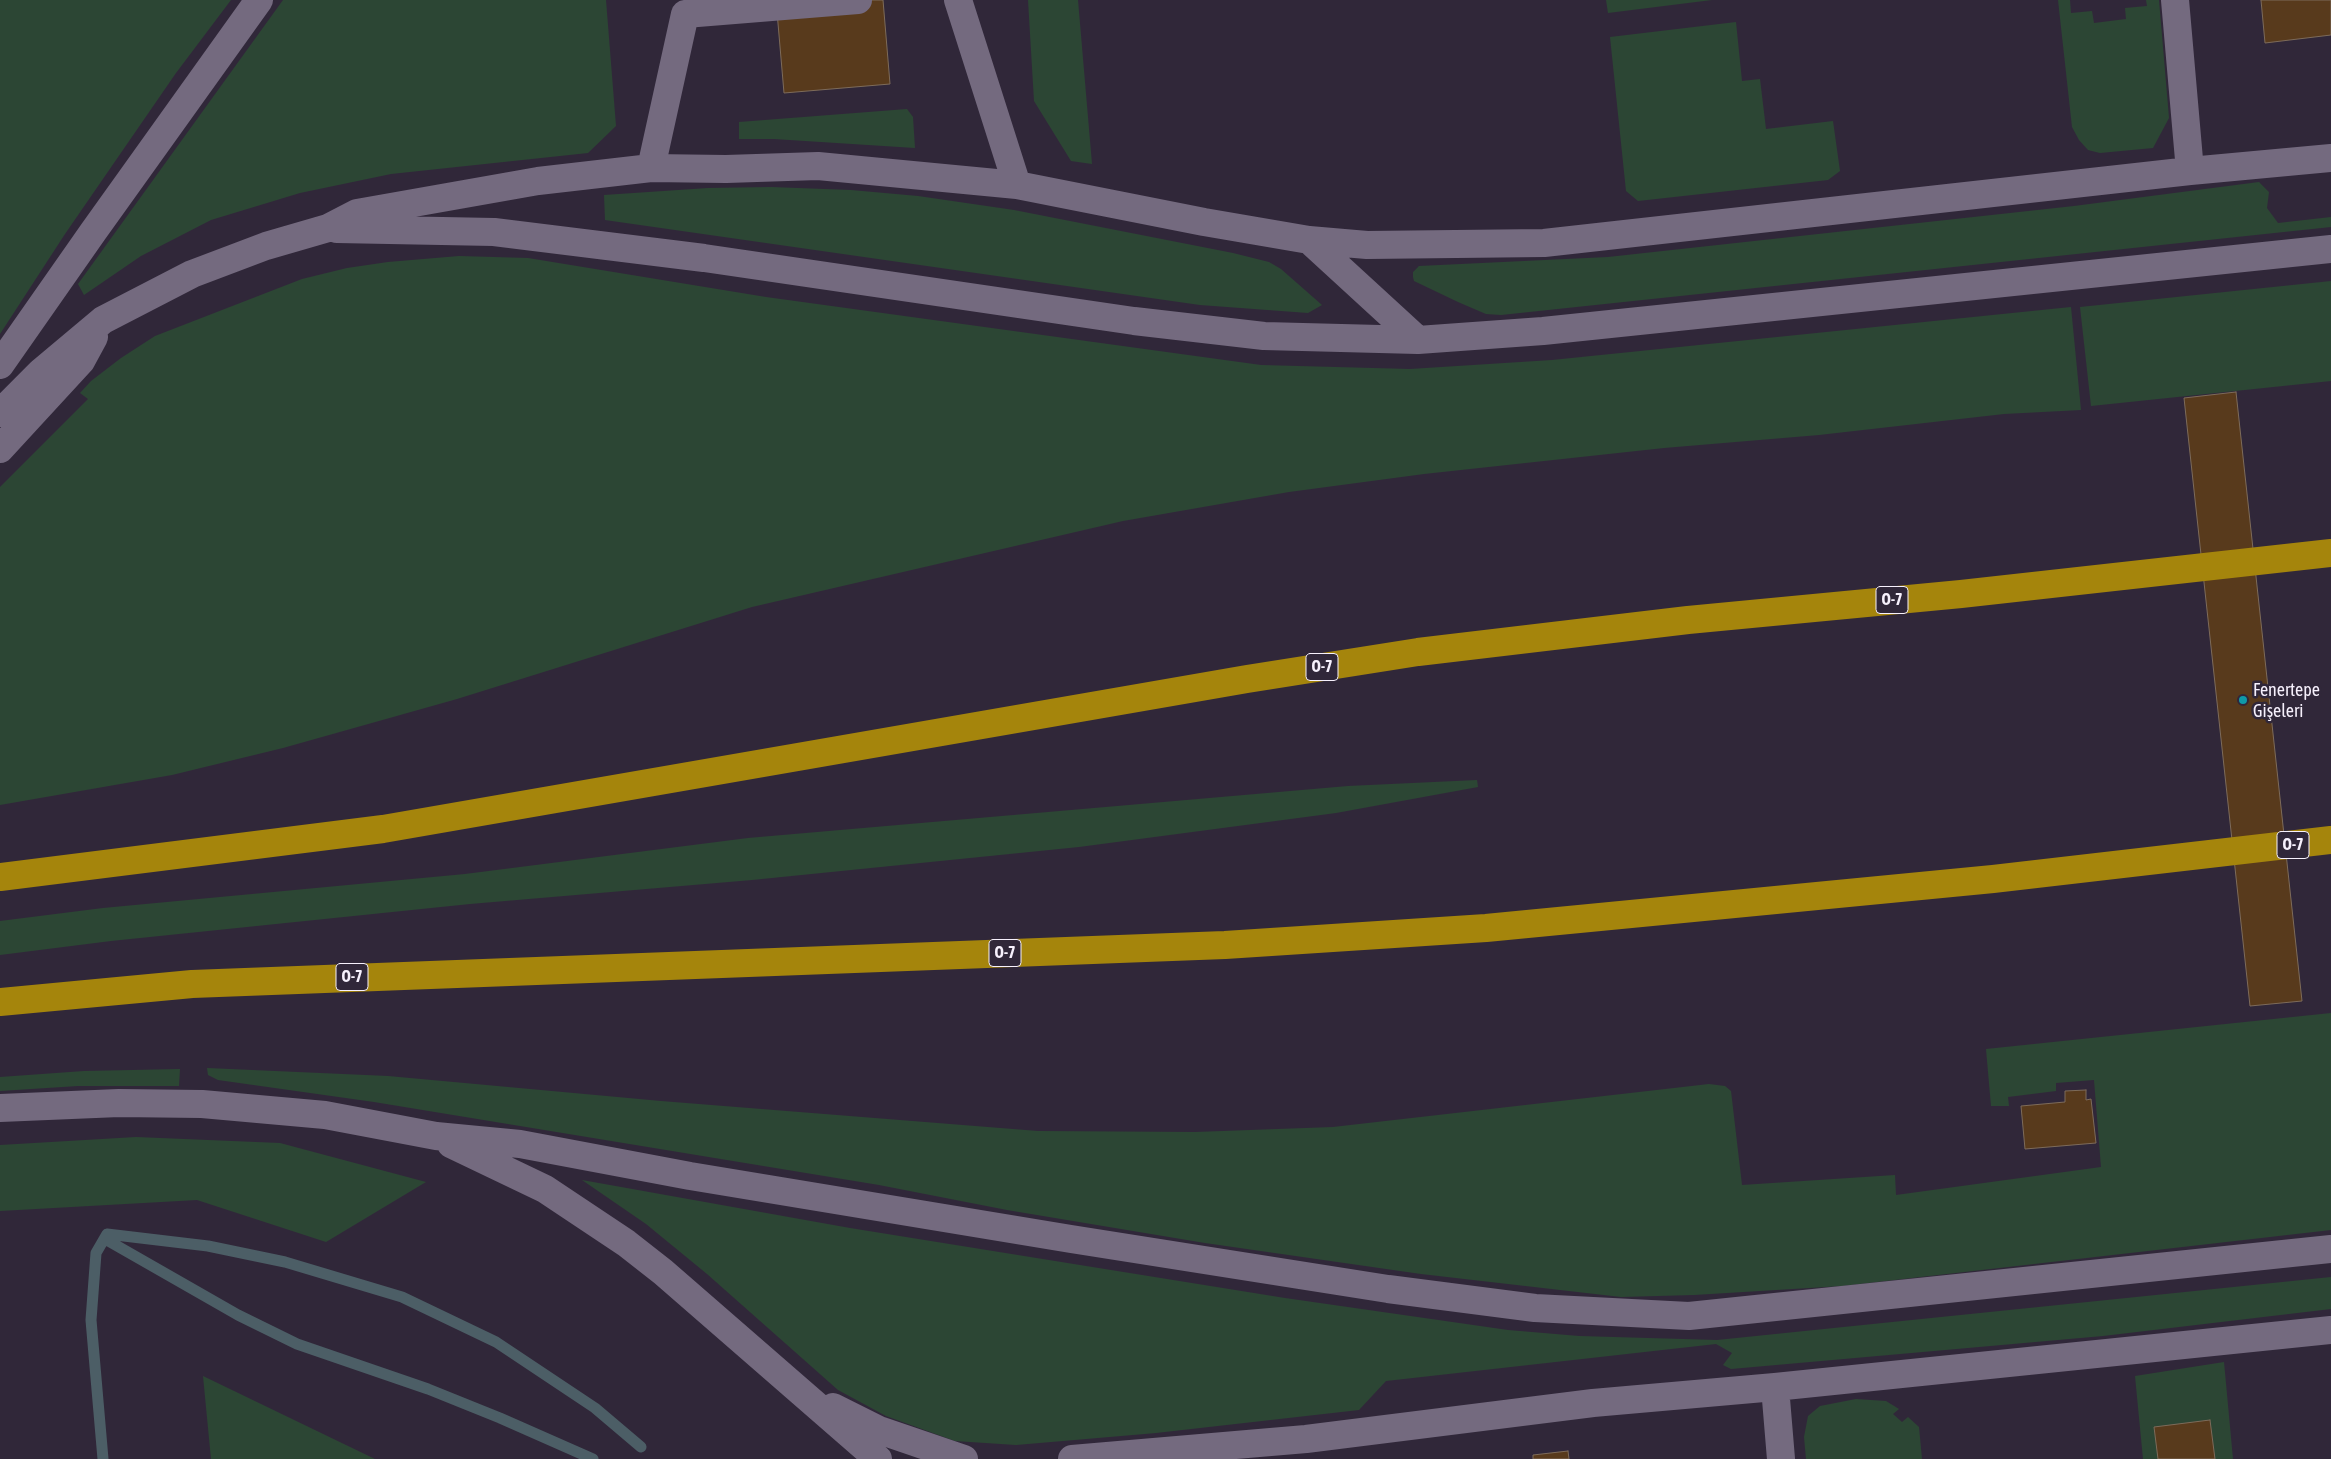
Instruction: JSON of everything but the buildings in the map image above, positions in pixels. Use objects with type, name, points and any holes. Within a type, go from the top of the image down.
[{"type":"highway","name":"O-7","points":[[0,877],[383,829],[1247,679],[1418,652],[1688,620],[1971,593],[2331,553]]},
{"type":"highway","name":"O-7","points":[[0,1002],[192,984],[1226,945],[1486,928],[1994,879],[2331,840]]},
{"type":"street","points":[[0,365],[260,0]]},
{"type":"street","points":[[651,168],[684,7],[858,0]]},
{"type":"street","points":[[958,0],[1017,185]]},
{"type":"street","points":[[2176,0],[2190,171]]},
{"type":"street","points":[[0,413],[40,372],[102,320],[192,274],[266,246],[328,228],[357,213],[538,181],[651,168],[726,169],[818,166],[1017,185],[1309,240],[1367,245],[1544,243],[2190,171],[2331,158]]},
{"type":"street","points":[[328,228],[494,232],[704,258],[1144,322],[1264,336],[1418,340],[1543,332],[2331,249]]},
{"type":"street","points":[[1309,240],[1418,340]]},
{"type":"street","points":[[0,449],[81,361],[102,320]]},
{"type":"street","points":[[0,1108],[119,1102],[202,1104],[325,1116],[436,1136],[520,1144],[690,1176],[1071,1239],[1388,1289],[1536,1308],[1689,1316],[2331,1249]]},
{"type":"street","points":[[436,1136],[545,1190],[626,1243],[663,1272],[795,1389],[878,1459]]},
{"type":"street","points":[[1072,1459],[1307,1449],[1593,1403],[1775,1387],[2331,1330]]},
{"type":"street","points":[[1775,1387],[1781,1459]]},
{"type":"street","points":[[795,1389],[879,1430],[964,1459]]},
{"type":"green space","points":[[0,0],[231,0],[176,73],[65,234],[0,334]]},
{"type":"green space","points":[[283,0],[606,0],[616,126],[588,153],[391,174],[300,193],[211,220],[141,256],[84,295],[78,284]]},
{"type":"green space","points":[[1028,0],[1078,0],[1092,164],[1071,161],[1034,101]]},
{"type":"green space","points":[[1606,0],[1712,0],[1608,13]]},
{"type":"green space","points":[[2058,0],[2070,0],[2071,13],[2092,11],[2094,23],[2126,19],[2125,8],[2147,6],[2146,0],[2159,0],[2169,118],[2153,148],[2100,153],[2088,150],[2079,140],[2072,127]]},
{"type":"green space","points":[[1736,22],[1742,81],[1760,79],[1766,129],[1833,121],[1840,171],[1828,180],[1638,201],[1626,191],[1610,37]]},
{"type":"green space","points":[[907,109],[913,117],[915,148],[774,139],[739,139],[739,122]]},
{"type":"green space","points":[[2259,182],[2269,192],[2267,208],[2278,223],[2331,217],[2331,227],[1501,315],[1486,314],[1458,302],[1414,281],[1413,277],[1413,272],[1419,266],[1608,257],[2074,206]]},
{"type":"green space","points":[[771,187],[851,190],[918,196],[1014,210],[1233,253],[1269,262],[1281,269],[1322,305],[1308,313],[1200,305],[605,220],[604,195],[708,188]]},
{"type":"green space","points":[[459,256],[528,258],[766,297],[1261,365],[1410,369],[1552,360],[2071,307],[2081,410],[2004,414],[1819,435],[1664,448],[1424,474],[1289,492],[1123,521],[752,607],[457,699],[283,748],[172,775],[0,805],[0,487],[88,399],[80,393],[91,381],[121,358],[155,336],[302,279],[347,268],[388,262]]},
{"type":"green space","points":[[2331,281],[2331,381],[2091,406],[2080,307]]},
{"type":"green space","points":[[1477,780],[1478,787],[1336,813],[1079,847],[752,880],[470,904],[111,941],[0,955],[0,921],[103,908],[465,874],[748,838],[1348,786]]},
{"type":"green space","points":[[2331,1013],[2331,1230],[1842,1286],[1694,1295],[1621,1297],[1421,1274],[1205,1243],[1007,1210],[879,1185],[374,1102],[218,1080],[208,1075],[207,1068],[388,1076],[661,1101],[1038,1131],[1195,1132],[1333,1127],[1709,1084],[1725,1086],[1731,1091],[1742,1185],[1895,1175],[1896,1195],[2101,1167],[2094,1080],[2056,1083],[2056,1091],[2008,1097],[2009,1106],[1991,1106],[1986,1049]]},
{"type":"green space","points":[[180,1069],[179,1086],[78,1086],[0,1091],[0,1077],[84,1071]]},
{"type":"green space","points":[[136,1137],[280,1143],[426,1182],[326,1242],[197,1200],[0,1211],[0,1145]]},
{"type":"green space","points":[[582,1180],[850,1228],[1285,1298],[1508,1330],[1579,1336],[1717,1340],[2331,1277],[2331,1309],[2103,1336],[1731,1369],[1723,1365],[1732,1353],[1716,1344],[1386,1381],[1359,1410],[1156,1433],[1016,1445],[955,1441],[886,1416],[838,1390],[707,1274],[646,1224]]},
{"type":"green space","points":[[2224,1362],[2233,1459],[2215,1459],[2210,1420],[2158,1459],[2143,1459],[2135,1376]]},
{"type":"green space","points":[[203,1376],[375,1459],[211,1459]]},
{"type":"green space","points":[[1856,1399],[1886,1401],[1899,1409],[1893,1414],[1902,1422],[1908,1417],[1919,1427],[1922,1459],[1806,1459],[1804,1437],[1808,1416],[1820,1406]]},
{"type":"waterway","points":[[103,1459],[91,1320],[96,1253],[107,1234],[208,1246],[285,1262],[402,1297],[496,1342],[595,1408],[641,1447]]},
{"type":"waterway","points":[[105,1239],[238,1315],[297,1344],[428,1389],[593,1459]]},
{"type":"place","name":"Fenertepe Gişeleri","points":[[2243,700]]}]
